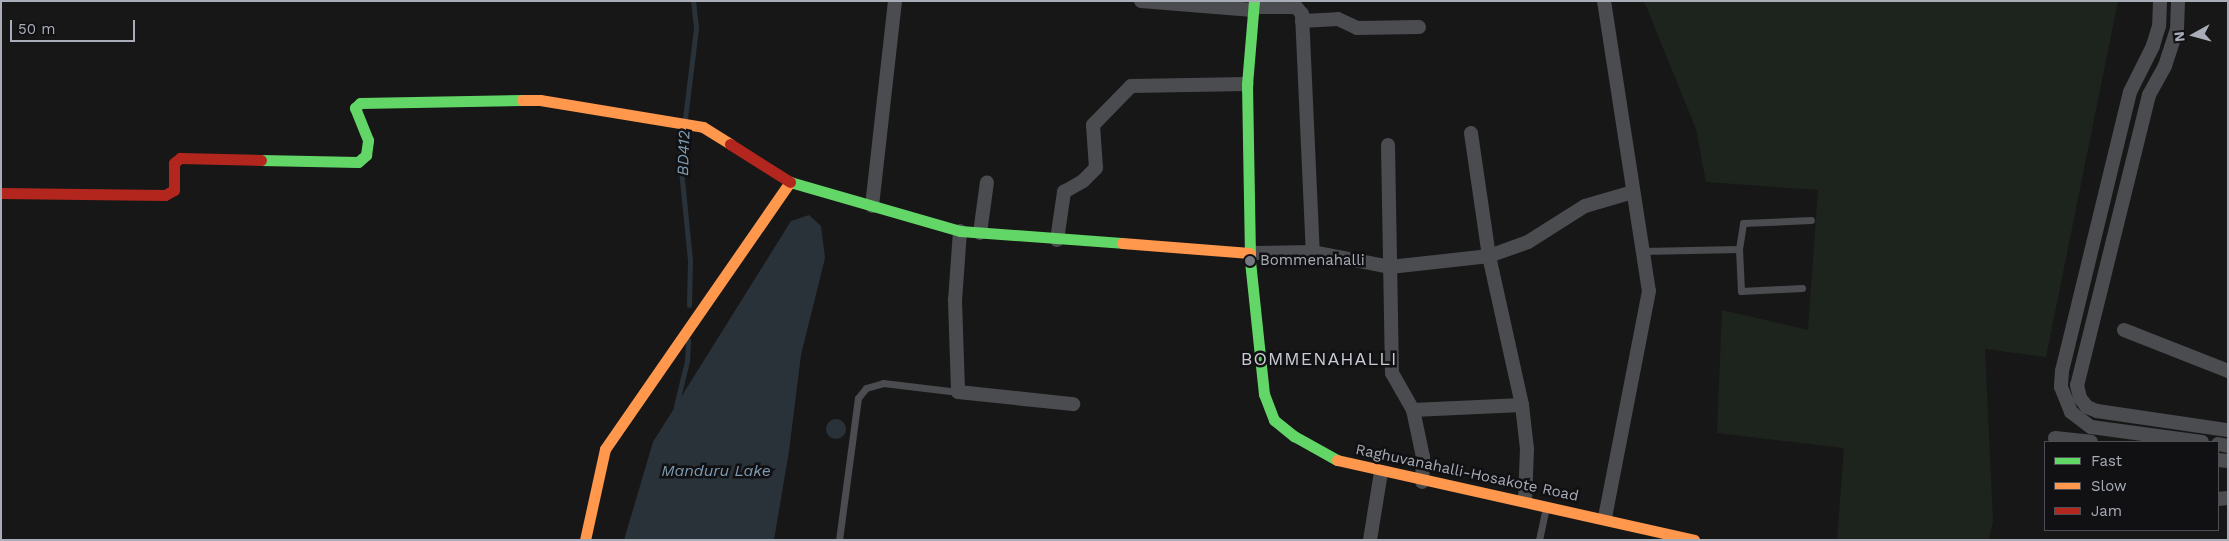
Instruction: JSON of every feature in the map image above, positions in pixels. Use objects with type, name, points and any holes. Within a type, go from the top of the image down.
[{"type":"main road","name":"Raghuvanahalli-Hosakote Road","points":[[1254,6],[1248,84],[1250,253],[1264,394],[1274,420],[1294,436],[1337,460],[1422,482],[1525,500],[1605,518],[1672,538],[1693,540]]},
{"type":"main road","points":[[1,193],[165,195],[174,190],[174,163],[180,158],[358,162],[366,155],[368,140],[355,108],[360,103],[540,100],[703,127],[790,182],[960,231],[1057,236],[1250,253]]},
{"type":"main road","points":[[585,540],[605,449],[790,182]]},
{"type":"street","points":[[872,206],[895,1]]},
{"type":"street","points":[[1141,1],[1296,7],[1302,21],[1313,252]]},
{"type":"street","points":[[1604,1],[1632,192],[1649,291],[1605,518]]},
{"type":"street","points":[[2160,1],[2159,26],[2153,46],[2130,92],[2062,371],[2064,400],[2071,412],[2091,427],[2195,441]]},
{"type":"street","points":[[2178,1],[2177,29],[2171,51],[2149,95],[2077,385],[2084,402],[2097,411],[2121,416],[2228,430]]},
{"type":"street","points":[[1302,21],[1338,20],[1357,28],[1419,27]]},
{"type":"street","points":[[1057,236],[1064,192],[1083,181],[1096,168],[1093,125],[1131,86],[1248,84]]},
{"type":"street","points":[[2130,92],[2149,95]]},
{"type":"street","points":[[1471,133],[1489,256],[1522,405],[1527,449],[1525,500]]},
{"type":"street","points":[[1388,145],[1392,373],[1413,410],[1423,457],[1422,482]]},
{"type":"street","points":[[980,233],[987,182]]},
{"type":"street","points":[[1250,253],[1313,252],[1390,267],[1489,256],[1528,242],[1585,206],[1632,192]]},
{"type":"street","points":[[960,231],[955,300],[958,392],[1073,404]]},
{"type":"street","points":[[2124,330],[2228,371]]},
{"type":"street","points":[[2071,412],[2084,402]]},
{"type":"street","points":[[1413,410],[1522,405]]},
{"type":"street","points":[[2055,438],[2082,441]]},
{"type":"street","points":[[1370,540],[1381,472]]},
{"type":"lane","points":[[1802,288],[1741,291],[1739,249],[1743,223],[1811,220]]},
{"type":"lane","points":[[1642,251],[1739,249]]},
{"type":"lane","points":[[839,540],[858,398],[866,388],[883,383],[958,392]]},
{"type":"lane","points":[[1539,540],[1547,505]]},
{"type":"shaded area","points":[[1644,1],[2118,1],[2046,357],[1985,349],[1993,521],[1989,540],[1837,540],[1844,448],[1717,433],[1722,310],[1808,330],[1818,190],[1706,182],[1696,129]]},
{"type":"water","name":"Manduru Lake","points":[[809,215],[821,226],[825,258],[801,355],[789,451],[774,540],[624,540],[653,442],[791,221]]},
{"type":"water","points":[[832,419],[840,419],[846,425],[846,433],[840,439],[832,439],[826,433],[826,425]]},
{"type":"waterway","name":"BD412","points":[[689,305],[690,260],[680,159],[696,28],[693,1]]},
{"type":"waterway","name":"BD412","points":[[676,406],[687,361],[688,340]]},
{"type":"traffic: fast","points":[[1254,1],[1247,84],[1250,261],[1264,394],[1274,420],[1294,436],[1337,460]]},
{"type":"traffic: fast","points":[[261,160],[358,162],[366,155],[368,140],[355,108],[360,103],[522,100]]},
{"type":"traffic: fast","points":[[788,185],[790,182],[960,231],[1122,243]]},
{"type":"traffic: slow","points":[[522,100],[540,100],[703,127],[730,144]]},
{"type":"traffic: slow","points":[[585,540],[605,449],[788,185]]},
{"type":"traffic: slow","points":[[1122,243],[1250,253]]},
{"type":"traffic: slow","points":[[1337,460],[1694,540]]},
{"type":"traffic: jam","points":[[730,144],[790,182]]},
{"type":"traffic: jam","points":[[1,193],[165,195],[174,190],[174,163],[180,158],[261,160]]},
{"type":"place","name":"Bommenahalli","points":[[1250,261]]},
{"type":"district","name":"BOMMENAHALLI","points":[[1319,359]]}]
